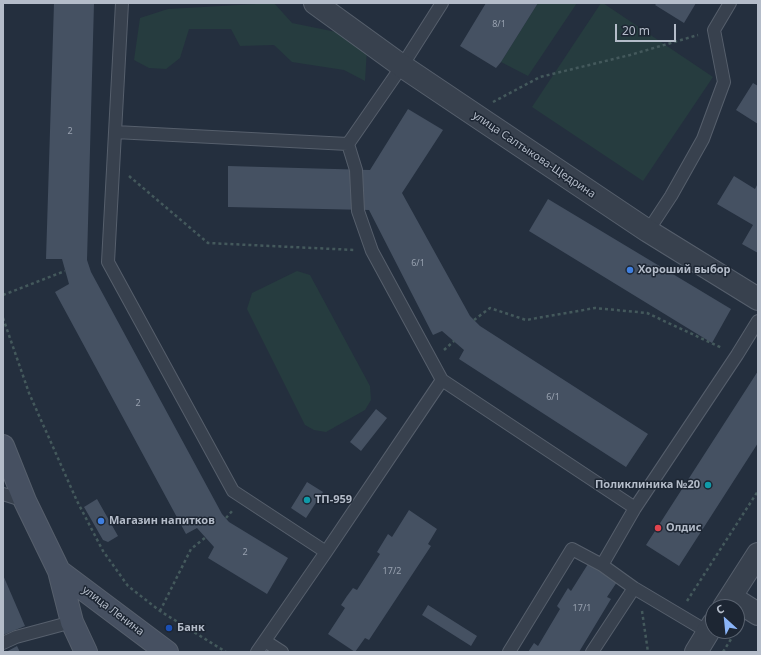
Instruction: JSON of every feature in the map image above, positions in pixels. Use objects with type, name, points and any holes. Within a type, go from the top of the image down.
[{"type":"street","name":"улица Салтыкова-Щедрина","points":[[315,3],[402,66],[648,231],[758,299]]},
{"type":"street","points":[[3,446],[25,501],[59,571],[72,622],[86,652]]},
{"type":"street","points":[[730,599],[758,554]]},
{"type":"street","name":"улица Ленина","points":[[59,571],[167,652]]},
{"type":"street","points":[[745,609],[758,614]]},
{"type":"street","points":[[696,652],[705,637]]},
{"type":"lane","points":[[122,3],[108,262],[233,491],[326,552]]},
{"type":"lane","points":[[348,144],[402,66],[442,3]]},
{"type":"lane","points":[[648,231],[671,196],[704,139],[724,82],[714,30],[730,3]]},
{"type":"lane","points":[[115,132],[348,144]]},
{"type":"lane","points":[[348,144],[356,170],[358,211],[372,251],[442,380],[635,508]]},
{"type":"lane","points":[[602,565],[635,508],[758,321]]},
{"type":"lane","points":[[257,652],[442,380]]},
{"type":"lane","points":[[3,494],[25,501]]},
{"type":"lane","points":[[509,652],[572,549],[602,565],[637,590],[678,614],[705,626]]},
{"type":"lane","points":[[592,652],[637,590]]},
{"type":"lane","points":[[3,643],[16,637],[72,622]]},
{"type":"lane","points":[[265,641],[282,652]]},
{"type":"path","points":[[472,113],[540,77],[630,55],[714,30]]},
{"type":"path","points":[[113,162],[208,243],[372,251]]},
{"type":"path","points":[[3,295],[65,271]]},
{"type":"path","points":[[474,320],[490,308],[526,320],[595,308],[647,313],[737,355]]},
{"type":"path","points":[[3,318],[29,393],[77,501],[102,551],[128,586],[160,611],[226,652]]},
{"type":"path","points":[[678,614],[758,491]]},
{"type":"path","points":[[160,611],[191,549],[206,537]]},
{"type":"path","points":[[637,590],[648,652]]},
{"type":"path","points":[[723,652],[731,639]]},
{"type":"green space","points":[[274,3],[292,23],[356,36],[367,49],[365,81],[344,70],[292,62],[274,45],[240,46],[231,29],[189,29],[180,58],[166,69],[149,68],[134,60],[140,18],[168,9]]},
{"type":"green space","points":[[538,3],[577,3],[528,76],[501,62]]},
{"type":"green space","points":[[601,3],[713,77],[643,181],[532,107]]},
{"type":"green space","points":[[297,271],[310,275],[370,386],[371,400],[365,410],[326,432],[314,430],[305,425],[247,309],[252,293]]},
{"type":"building","points":[[54,3],[94,3],[87,260],[91,272],[222,514],[229,522],[288,558],[267,594],[208,558],[214,547],[197,528],[186,534],[55,292],[69,284],[62,259],[46,259]]},
{"type":"building","points":[[486,3],[538,3],[496,68],[460,46]]},
{"type":"building","points":[[657,3],[696,3],[684,23],[655,5]]},
{"type":"building","points":[[753,83],[758,86],[758,124],[736,110]]},
{"type":"building","points":[[408,109],[443,130],[402,193],[470,316],[480,326],[648,434],[626,467],[459,359],[464,350],[442,331],[433,335],[369,210],[228,207],[228,166],[370,170]]},
{"type":"building","points":[[734,176],[755,189],[758,183],[758,253],[742,244],[753,225],[717,204]]},
{"type":"building","name":"Хороший выбор","points":[[548,199],[731,309],[712,343],[529,231]]},
{"type":"building","name":"Поликлиника №20","points":[[758,371],[758,443],[679,566],[646,545]]},
{"type":"building","points":[[376,409],[387,418],[361,451],[350,442]]},
{"type":"building","name":"ТП-959","points":[[307,482],[323,492],[306,518],[291,508]]},
{"type":"building","points":[[97,499],[118,536],[108,542],[103,540],[84,507]]},
{"type":"building","points":[[409,510],[437,529],[428,544],[431,546],[369,640],[365,638],[355,652],[328,634],[345,608],[341,605],[353,588],[357,590],[380,554],[377,552],[388,534],[392,537]]},
{"type":"building","points":[[588,564],[617,582],[607,597],[611,599],[579,652],[528,652],[534,643],[538,646],[560,609],[557,606],[568,588],[571,591]]},
{"type":"building","points":[[3,575],[25,626],[3,635]]},
{"type":"building","points":[[428,605],[477,636],[471,646],[422,615]]},
{"type":"building","points":[[17,646],[20,652],[6,652]]},
{"type":"place","name":"Хороший выбор","points":[[630,270]]},
{"type":"place","name":"Поликлиника №20","points":[[708,485]]},
{"type":"place","name":"ТП-959","points":[[307,500]]},
{"type":"place","name":"Магазин напитков","points":[[101,521]]},
{"type":"place","name":"Олдис","points":[[658,528]]},
{"type":"place","name":"Банк","points":[[169,628]]}]
